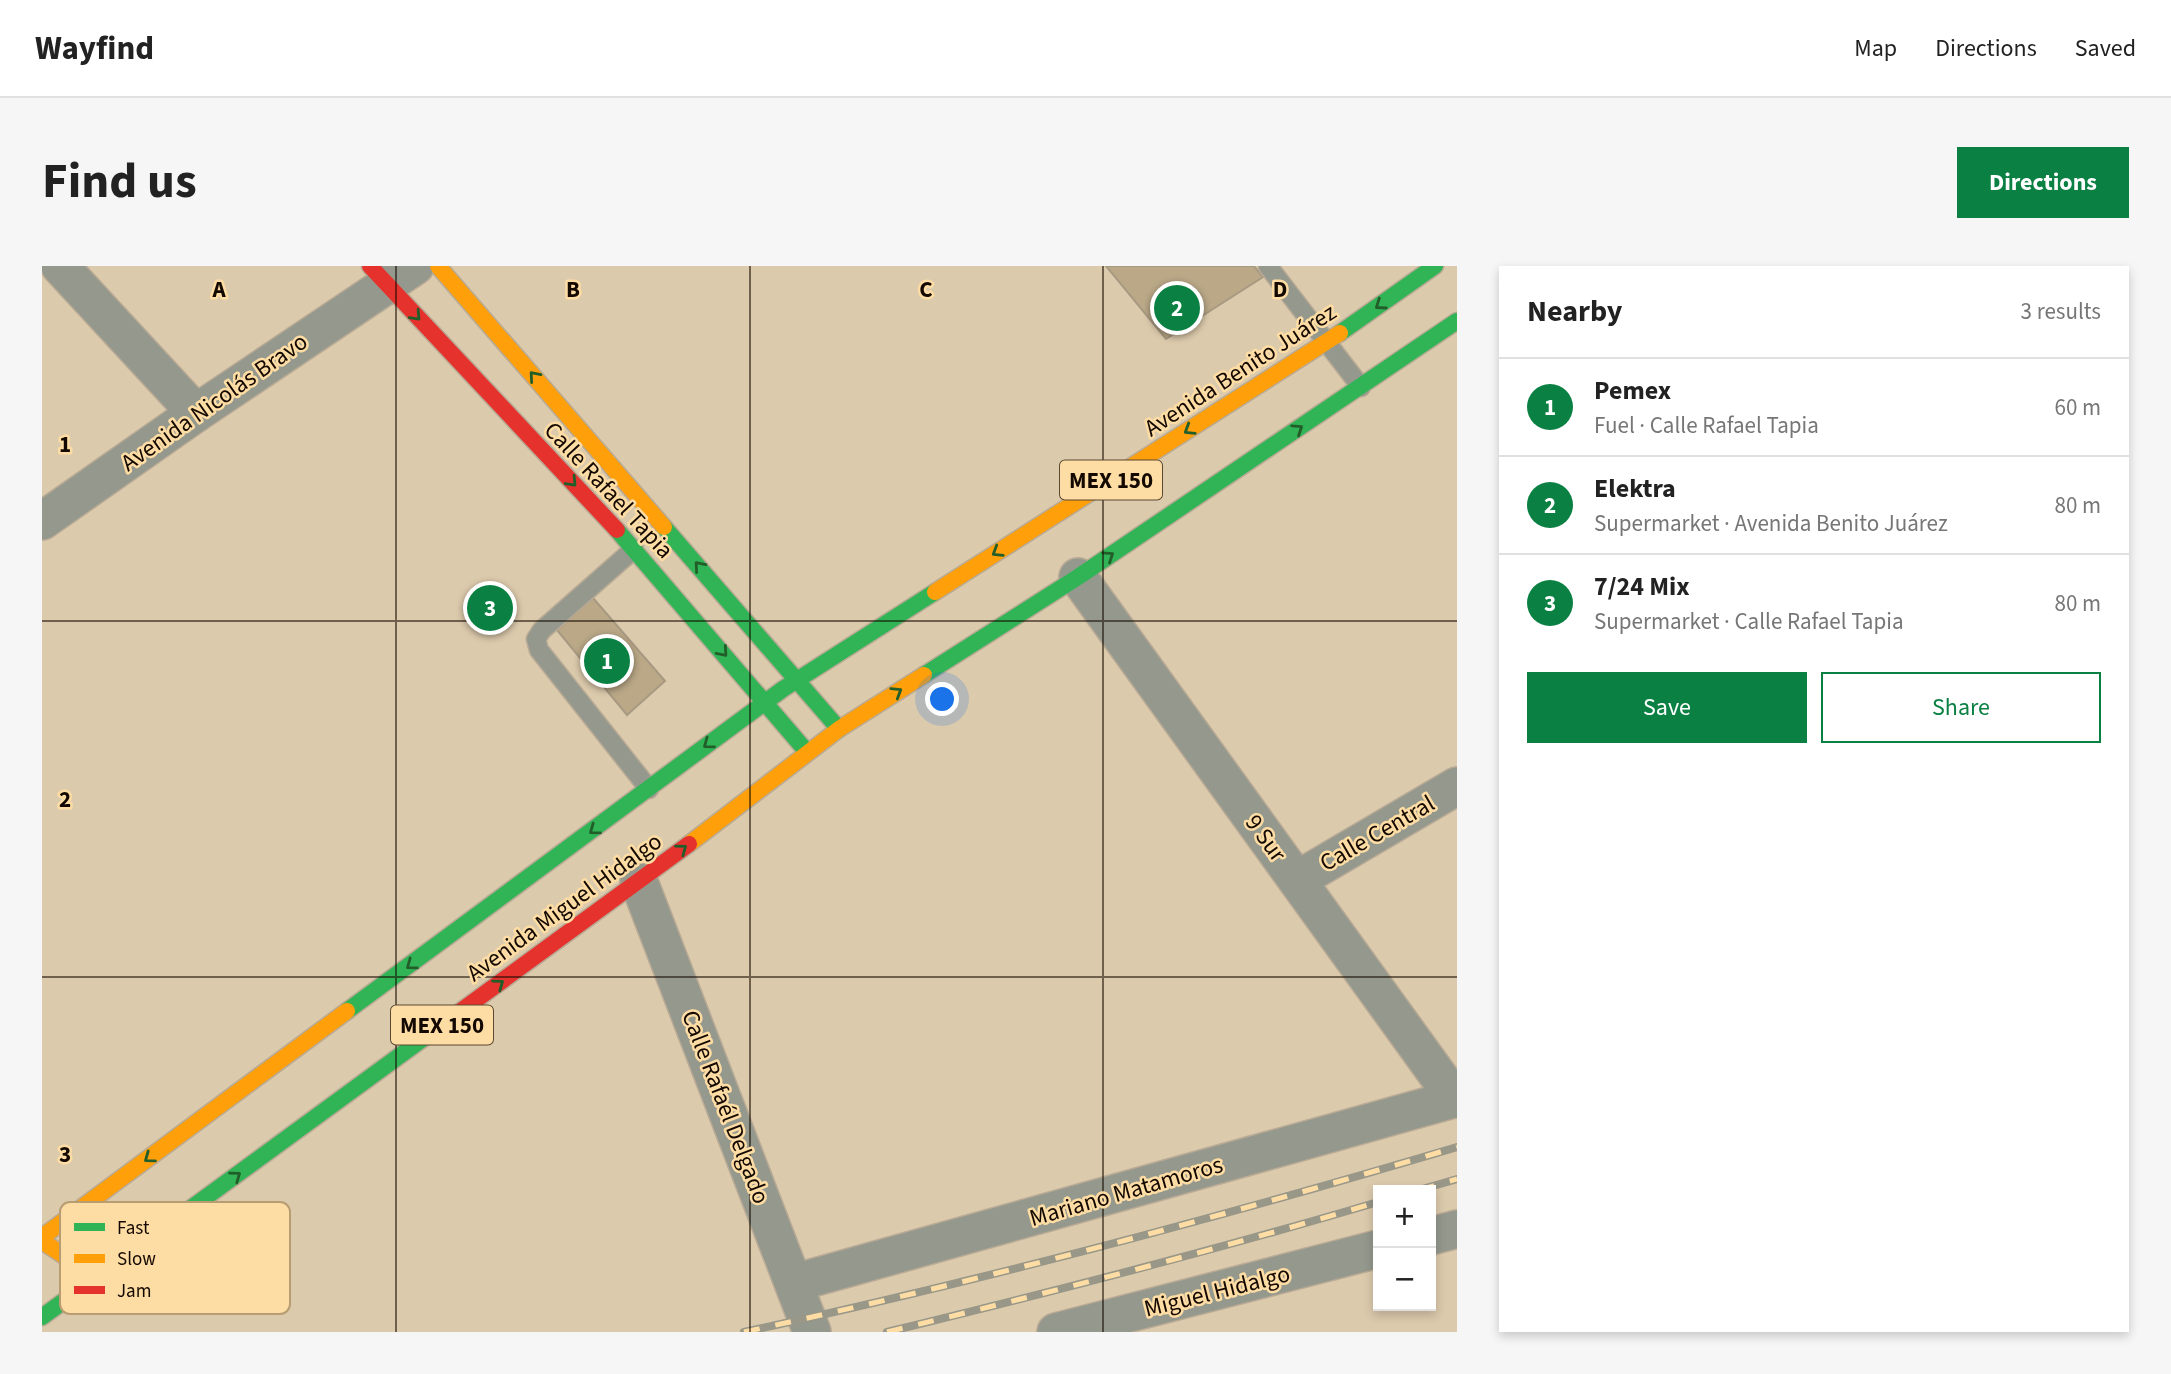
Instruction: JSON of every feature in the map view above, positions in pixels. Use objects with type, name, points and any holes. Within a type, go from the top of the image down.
[{"type":"main road","name":"Calle Rafael Tapia","points":[[438,266],[839,729]]},
{"type":"main road","name":"Avenida Benito Juárez","points":[[783,689],[1326,343],[1435,266]]},
{"type":"main road","name":"Calle Rafael Tapia","points":[[390,272],[634,549],[807,752]]},
{"type":"main road","name":"MEX 150","points":[[839,729],[1078,577],[1457,321]]},
{"type":"main road","name":"Avenida Miguel Hidalgo","points":[[92,1202],[783,689]]},
{"type":"main road","name":"Avenida Miguel Hidalgo","points":[[201,1202],[639,882],[839,729]]},
{"type":"main road","name":"Avenida Miguel Hidalgo","points":[[42,1239],[60,1226]]},
{"type":"main road","points":[[42,1239],[60,1252]]},
{"type":"main road","name":"Avenida Miguel Hidalgo","points":[[42,1317],[60,1304]]},
{"type":"street","points":[[60,266],[196,413]]},
{"type":"street","name":"Avenida Nicolás Bravo","points":[[42,521],[390,272]]},
{"type":"street","name":"9 Sur","points":[[1078,577],[1456,1099]]},
{"type":"street","name":"Calle Central","points":[[1297,880],[1457,786]]},
{"type":"street","name":"Calle Rafaél Delgado","points":[[639,882],[812,1332]]},
{"type":"street","name":"Mariano Matamoros","points":[[794,1283],[1456,1099]]},
{"type":"street","points":[[1436,1235],[1457,1229]]},
{"type":"street","name":"Miguel Hidalgo","points":[[1056,1332],[1373,1251]]},
{"type":"lane","points":[[1268,266],[1361,387]]},
{"type":"lane","points":[[634,549],[542,629],[536,639],[539,650],[649,789]]},
{"type":"building","points":[[1106,266],[1254,266],[1263,277],[1166,339]]},
{"type":"building","points":[[593,598],[665,681],[627,715],[557,630]]},
{"type":"railway","points":[[744,1332],[924,1291],[1102,1246],[1457,1147]]},
{"type":"railway","points":[[1436,1185],[1457,1179]]},
{"type":"railway","points":[[887,1332],[1134,1270],[1373,1203]]},
{"type":"traffic: fast","points":[[1340,333],[1435,266]]},
{"type":"traffic: fast","points":[[924,675],[1078,577],[1457,321]]},
{"type":"traffic: fast","points":[[664,527],[839,729]]},
{"type":"traffic: fast","points":[[617,530],[807,752]]},
{"type":"traffic: fast","points":[[347,1011],[783,689],[935,592]]},
{"type":"traffic: fast","points":[[199,1202],[428,1035]]},
{"type":"traffic: fast","points":[[42,1317],[60,1304]]},
{"type":"traffic: slow","points":[[438,266],[664,527]]},
{"type":"traffic: slow","points":[[935,592],[1340,333]]},
{"type":"traffic: slow","points":[[689,844],[839,729],[924,675]]},
{"type":"traffic: slow","points":[[89,1202],[347,1011]]},
{"type":"traffic: slow","points":[[42,1237],[60,1224]]},
{"type":"traffic: slow","points":[[42,1241],[60,1253]]},
{"type":"traffic: jam","points":[[370,266],[617,530]]},
{"type":"traffic: jam","points":[[428,1035],[689,844]]},
{"type":"place","name":"Elektra","points":[[1177,308]]},
{"type":"place","name":"7/24 Mix","points":[[490,608]]},
{"type":"place","name":"Pemex","points":[[607,661]]}]
